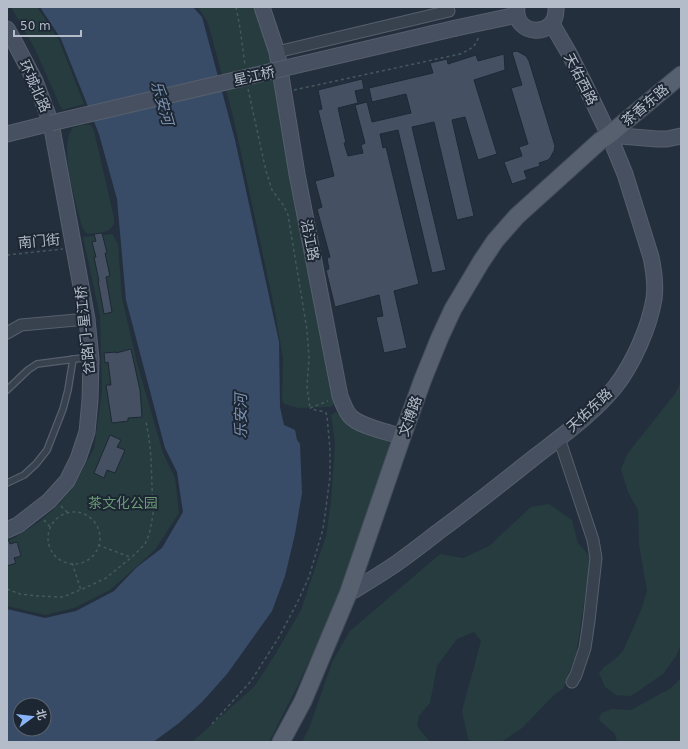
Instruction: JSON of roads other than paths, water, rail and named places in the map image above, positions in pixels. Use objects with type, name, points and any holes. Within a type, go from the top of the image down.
[{"type":"main road","name":"茶香东路","points":[[609,135],[681,74]]},
{"type":"main road","name":"文博路","points":[[281,742],[303,701],[348,594],[423,378],[453,309],[480,262],[495,241],[517,216],[609,135]]},
{"type":"street","name":"沿江路","points":[[262,7],[277,52],[297,174],[340,396],[345,409],[351,418],[359,423],[402,437]]},
{"type":"street","points":[[517,11],[519,21],[523,26],[535,31],[547,28],[552,24],[555,19],[556,7]]},
{"type":"street","points":[[277,52],[448,9],[456,28]]},
{"type":"street","name":"星江桥","points":[[7,134],[483,22],[517,11]]},
{"type":"street","name":"天佑西路","points":[[552,24],[570,55],[609,135]]},
{"type":"street","name":"环城北路","points":[[7,29],[35,81],[51,123]]},
{"type":"street","name":"岔路门-星江桥","points":[[7,530],[18,525],[49,501],[66,481],[78,459],[87,432],[90,400],[90,357],[86,319],[51,123]]},
{"type":"street","points":[[609,135],[656,139],[667,139],[681,136]]},
{"type":"street","name":"天佑东路","points":[[348,594],[397,563],[488,495],[585,417],[604,399],[624,374],[647,323],[654,299],[654,275],[652,257],[626,174],[609,135]]},
{"type":"street","points":[[7,333],[21,325],[86,319]]},
{"type":"street","points":[[558,438],[593,540],[596,558],[585,648],[576,675],[572,682]]},
{"type":"lane","points":[[7,390],[28,370],[37,364],[90,357]]},
{"type":"lane","points":[[7,483],[24,474],[36,464],[48,450],[63,409],[73,360]]},
{"type":"water","name":"乐安河","points":[[40,7],[193,7],[202,17],[235,140],[279,342],[280,407],[284,425],[295,430],[297,440],[300,444],[302,493],[295,534],[285,576],[272,611],[227,674],[202,702],[179,723],[152,742],[7,742],[7,609],[45,618],[76,611],[114,591],[137,567],[162,548],[183,512],[177,472],[165,448],[126,300],[117,199],[99,134],[61,39]]},
{"type":"park label","name":"茶文化公园","points":[[123,503]]}]
